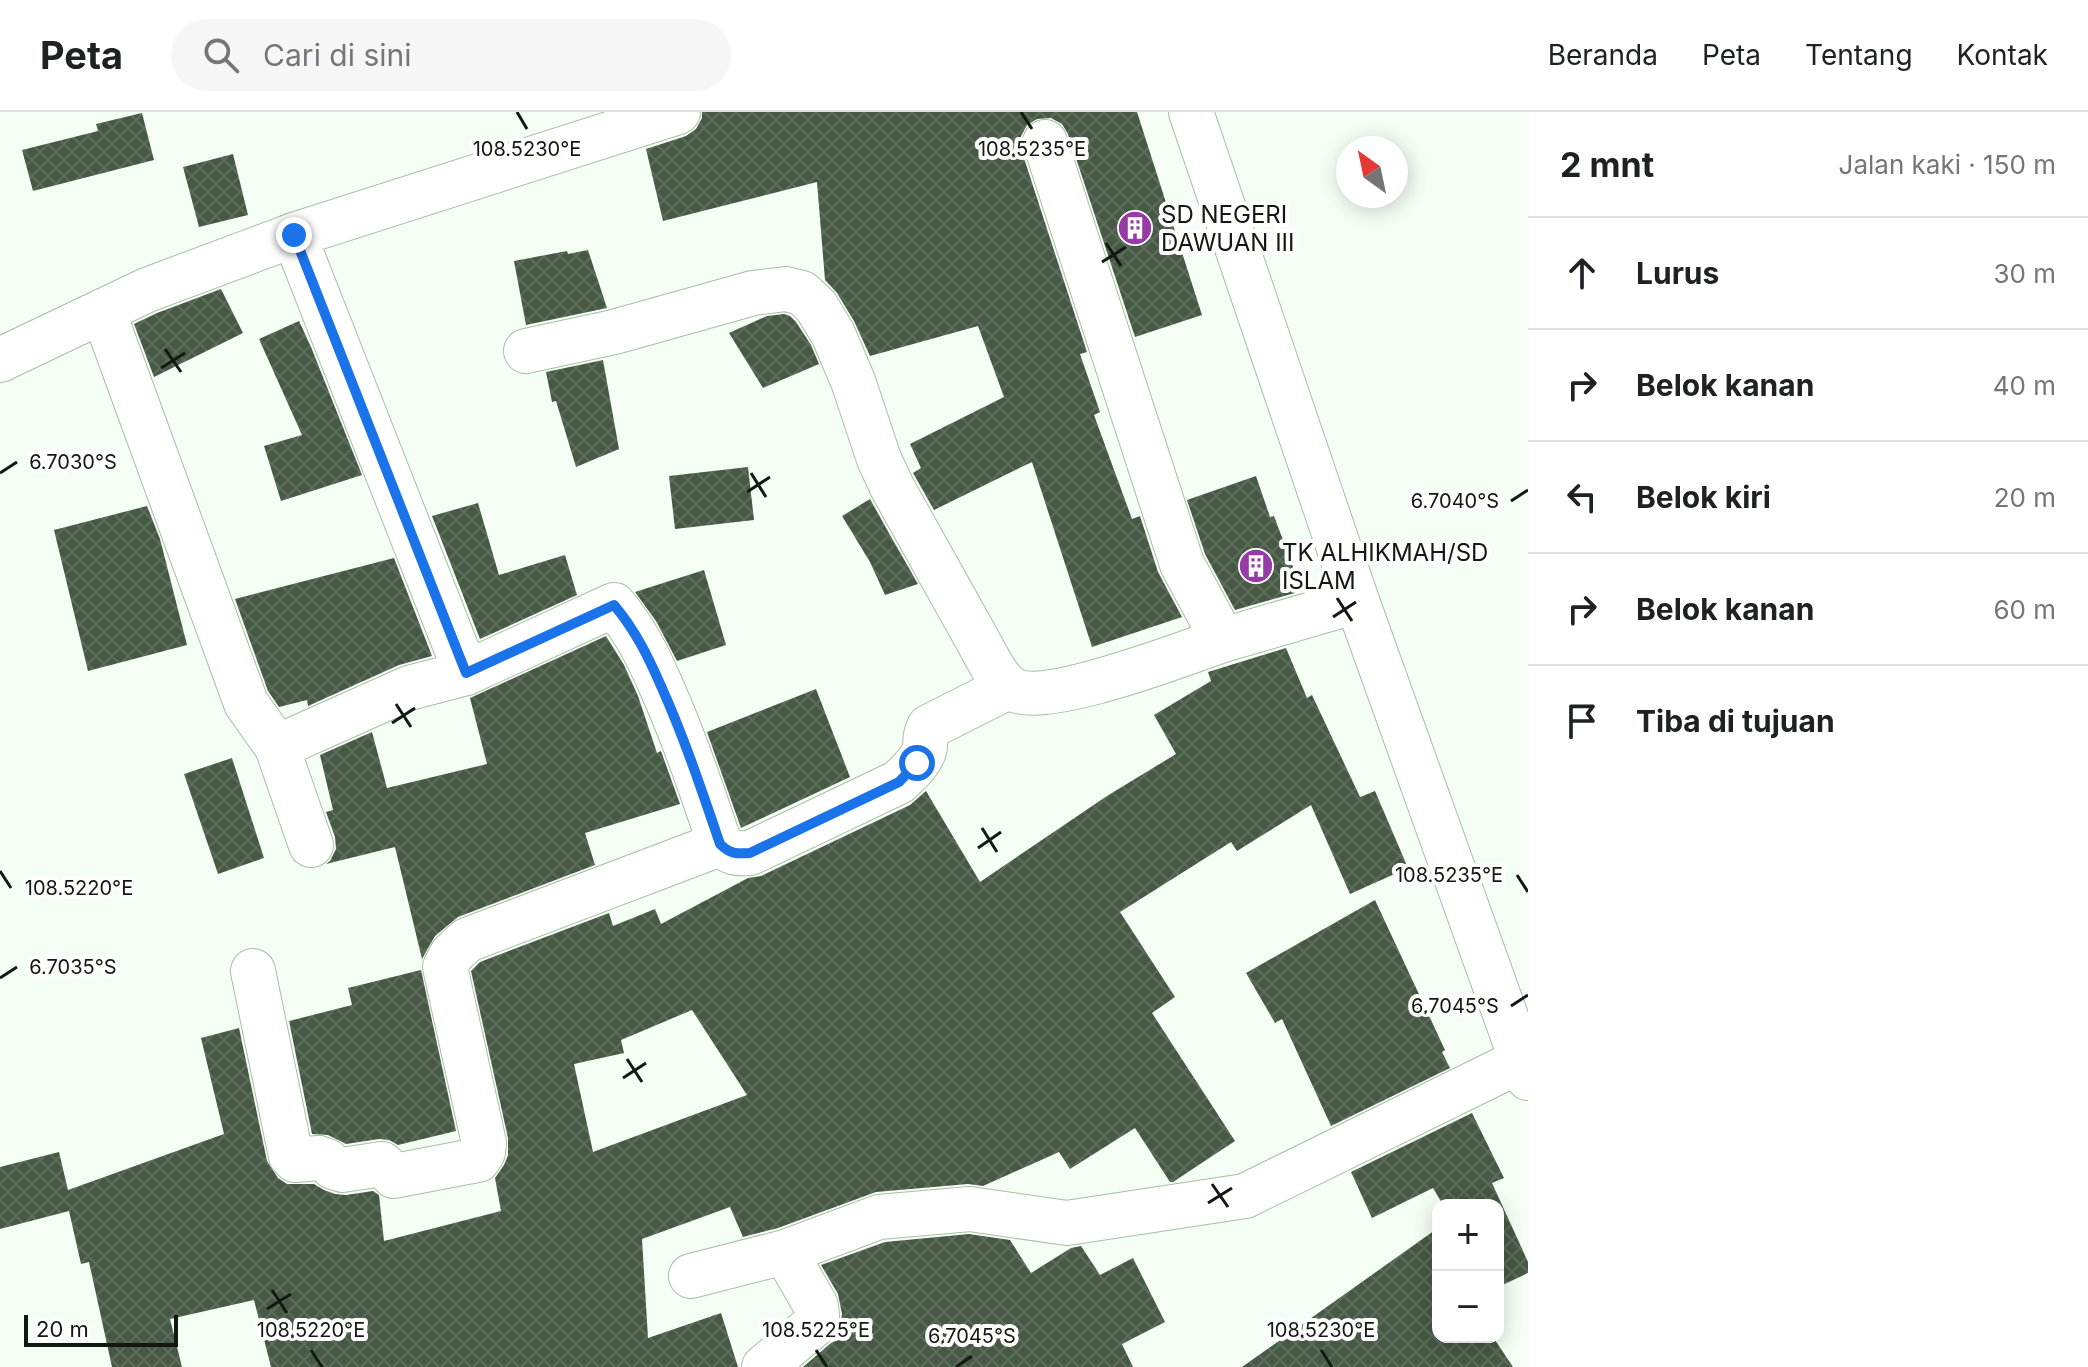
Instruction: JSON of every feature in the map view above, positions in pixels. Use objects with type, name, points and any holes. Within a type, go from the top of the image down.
[{"type":"street","points":[[0,360],[147,290],[294,235],[678,112]]},
{"type":"street","points":[[691,1276],[785,1252],[879,1217],[970,1209],[1067,1223],[1245,1196],[1526,1064],[1357,601],[1191,112]]},
{"type":"street","points":[[1045,142],[1182,564],[1223,640]]},
{"type":"street","points":[[294,235],[466,673]]},
{"type":"street","points":[[526,351],[614,332],[753,293],[786,289],[802,293],[816,306],[833,334],[892,487],[986,655],[1008,687],[1027,693],[1085,685],[1357,601]]},
{"type":"street","points":[[103,311],[246,703],[277,747],[311,845]]},
{"type":"street","points":[[277,747],[409,688],[466,673],[614,605],[644,647],[672,710],[720,844],[728,852],[750,853],[899,782],[925,749],[924,736],[929,727],[1008,687]]},
{"type":"street","points":[[253,971],[291,1156],[295,1160],[319,1158],[338,1170],[382,1164],[394,1176],[478,1160],[484,1143],[445,967],[452,954],[467,940],[720,844]]},
{"type":"street","points":[[764,1367],[814,1325],[817,1316],[816,1306],[785,1252]]},
{"type":"building","points":[[702,112],[1137,112],[1202,315],[1135,337],[1068,134],[1062,124],[1051,118],[1037,119],[1027,125],[1021,136],[1021,149],[1087,352],[1080,354],[1100,412],[1094,415],[1132,519],[1140,516],[1158,572],[1182,617],[1092,647],[1032,462],[934,510],[913,473],[921,468],[910,444],[1004,397],[978,326],[870,356],[854,321],[825,280],[817,182],[663,221],[646,149],[686,136],[696,129]]},
{"type":"building","points":[[142,113],[154,160],[33,191],[22,150],[98,131],[96,124]]},
{"type":"building","points":[[233,154],[248,215],[199,227],[183,167]]},
{"type":"building","points":[[588,250],[607,308],[526,325],[514,261]]},
{"type":"building","points":[[221,289],[243,333],[154,377],[134,324]]},
{"type":"building","points":[[784,314],[796,322],[819,364],[763,388],[729,333],[767,316]]},
{"type":"building","points":[[299,321],[362,475],[281,501],[264,446],[302,435],[259,339]]},
{"type":"building","points":[[603,360],[619,449],[576,467],[556,401],[552,402],[546,372]]},
{"type":"building","points":[[748,467],[754,520],[675,529],[669,476]]},
{"type":"building","points":[[1256,476],[1302,591],[1235,610],[1205,554],[1187,500]]},
{"type":"building","points":[[870,499],[918,584],[885,595],[870,562],[842,516]]},
{"type":"building","points":[[478,503],[499,575],[565,555],[577,595],[480,639],[432,516]]},
{"type":"building","points":[[147,506],[160,539],[187,645],[88,671],[54,530]]},
{"type":"building","points":[[394,558],[432,656],[399,665],[308,706],[307,700],[279,707],[268,691],[235,599]]},
{"type":"building","points":[[704,570],[726,645],[677,661],[656,621],[635,592]]},
{"type":"building","points":[[606,636],[638,696],[657,753],[661,751],[680,804],[585,833],[595,865],[458,917],[435,936],[422,959],[395,847],[326,864],[336,849],[326,812],[333,810],[320,755],[372,732],[387,788],[487,764],[470,698]]},
{"type":"building","points":[[1286,648],[1307,698],[1312,695],[1360,797],[1375,791],[1408,868],[1350,894],[1311,805],[1237,851],[1231,842],[1120,912],[1175,997],[1152,1013],[1235,1141],[1173,1182],[1170,1182],[1135,1128],[1070,1169],[1059,1152],[983,1186],[968,1184],[876,1192],[778,1228],[743,1237],[730,1207],[642,1239],[648,1338],[721,1313],[738,1367],[271,1367],[254,1300],[170,1319],[182,1367],[112,1367],[89,1262],[81,1264],[69,1211],[0,1229],[0,1167],[59,1152],[68,1190],[224,1134],[201,1038],[239,1028],[267,1161],[278,1178],[287,1184],[314,1184],[335,1194],[373,1191],[379,1195],[384,1241],[501,1211],[495,1178],[508,1155],[508,1138],[471,971],[480,962],[609,913],[613,926],[655,909],[661,924],[748,878],[761,876],[910,805],[926,791],[980,882],[1107,796],[1176,754],[1154,715],[1211,681],[1208,672]],"holes":[[[692,1010],[747,1095],[593,1152],[574,1064],[624,1053],[621,1040]]]},
{"type":"building","points":[[816,689],[850,777],[741,828],[707,732]]},
{"type":"building","points":[[232,758],[264,858],[218,874],[184,774]]},
{"type":"building","points":[[1375,900],[1445,1050],[1442,1052],[1450,1068],[1331,1126],[1282,1019],[1275,1023],[1246,973]]},
{"type":"building","points":[[421,970],[456,1131],[398,1145],[379,1139],[346,1144],[328,1135],[312,1134],[289,1021],[352,1005],[348,988]]},
{"type":"building","points":[[1472,1113],[1504,1178],[1492,1183],[1499,1199],[1439,1199],[1433,1188],[1372,1218],[1351,1172]]},
{"type":"building","points":[[1504,1209],[1528,1262],[1528,1273],[1504,1284]]},
{"type":"building","points":[[1432,1232],[1432,1343],[1497,1343],[1513,1367],[1242,1367]]},
{"type":"building","points":[[969,1234],[1010,1240],[1031,1273],[1071,1248],[1081,1246],[1100,1275],[1133,1258],[1165,1322],[1122,1344],[1133,1367],[803,1367],[831,1343],[845,1336],[840,1326],[842,1314],[838,1294],[821,1265],[885,1242]]},
{"type":"place","name":"SD NEGERI DAWUAN III","points":[[1135,228]]},
{"type":"place","name":"TK ALHIKMAH/SD ISLAM","points":[[1256,566]]},
{"type":"route","points":[[294,235],[466,673],[614,605],[644,647],[678,722],[720,844],[728,852],[737,854],[750,853],[899,782],[917,763]]}]
